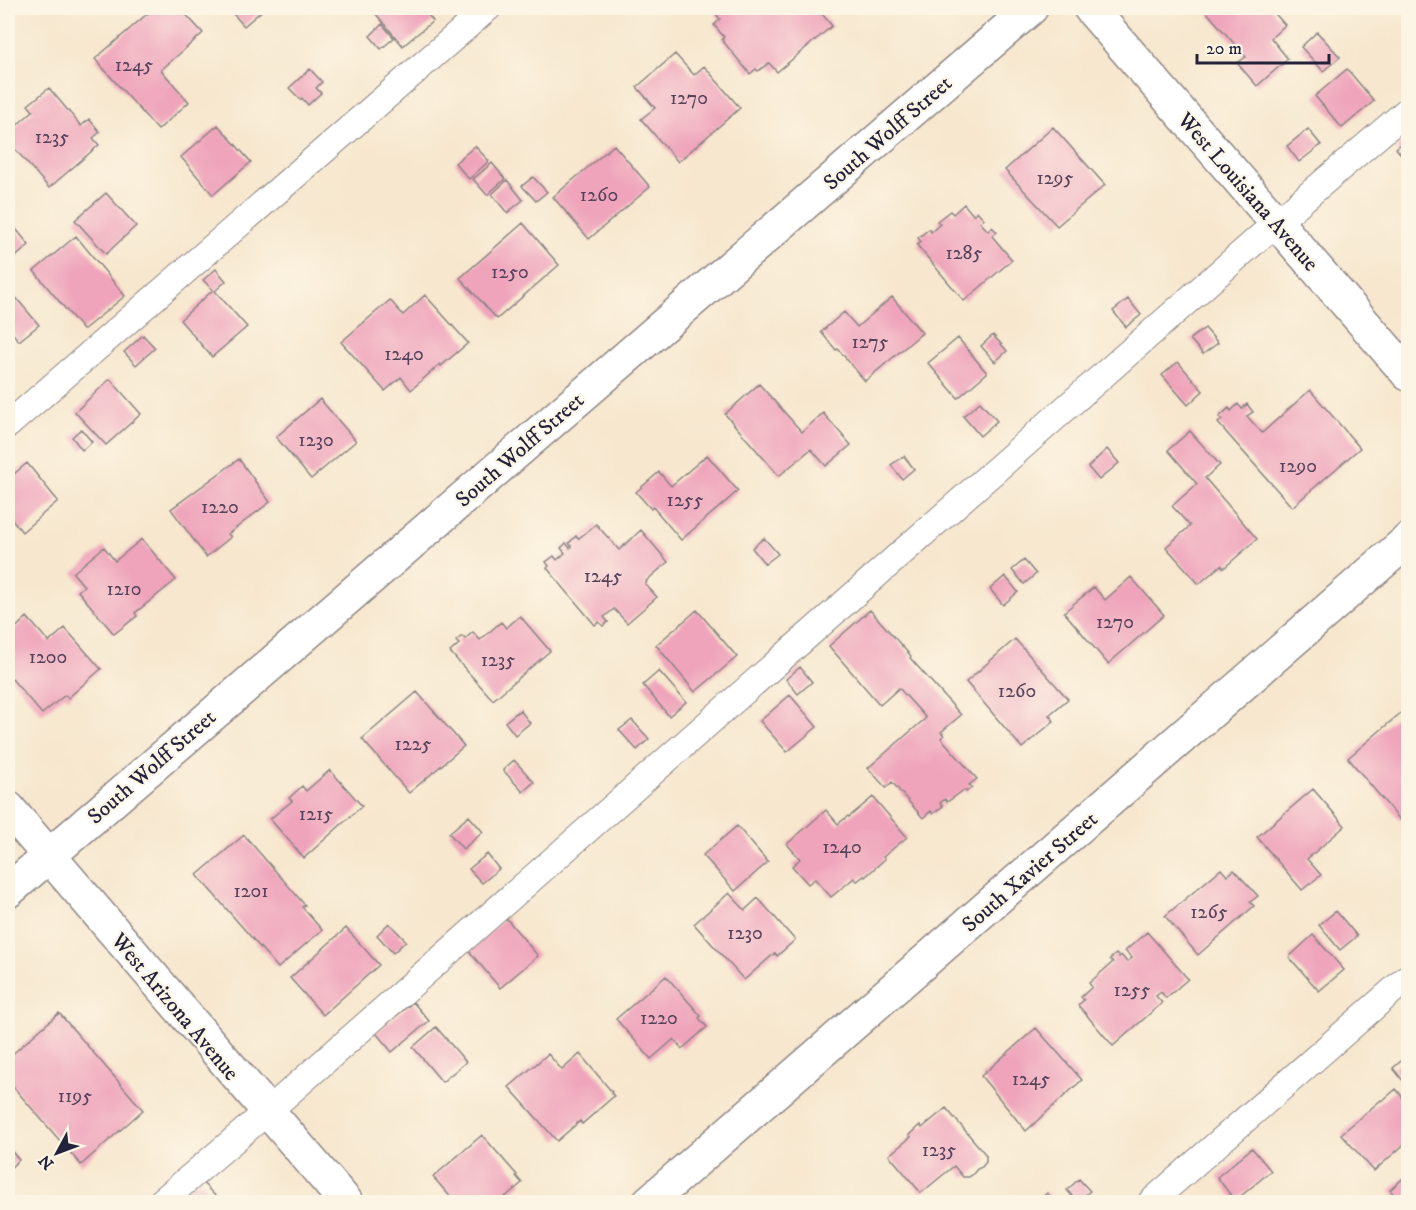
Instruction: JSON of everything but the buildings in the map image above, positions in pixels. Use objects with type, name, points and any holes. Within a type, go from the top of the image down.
[{"type":"street","name":"South Wolff Street","points":[[8,891],[1031,8]]},
{"type":"street","name":"West Louisiana Avenue","points":[[1090,8],[1408,374]]},
{"type":"street","name":"South Xavier Street","points":[[649,1203],[1408,540]]},
{"type":"street","name":"West Arizona Avenue","points":[[8,808],[346,1203]]},
{"type":"lane","points":[[8,425],[488,8]]},
{"type":"lane","points":[[161,1203],[1277,222],[1408,110]]},
{"type":"lane","points":[[1151,1203],[1408,977]]}]
